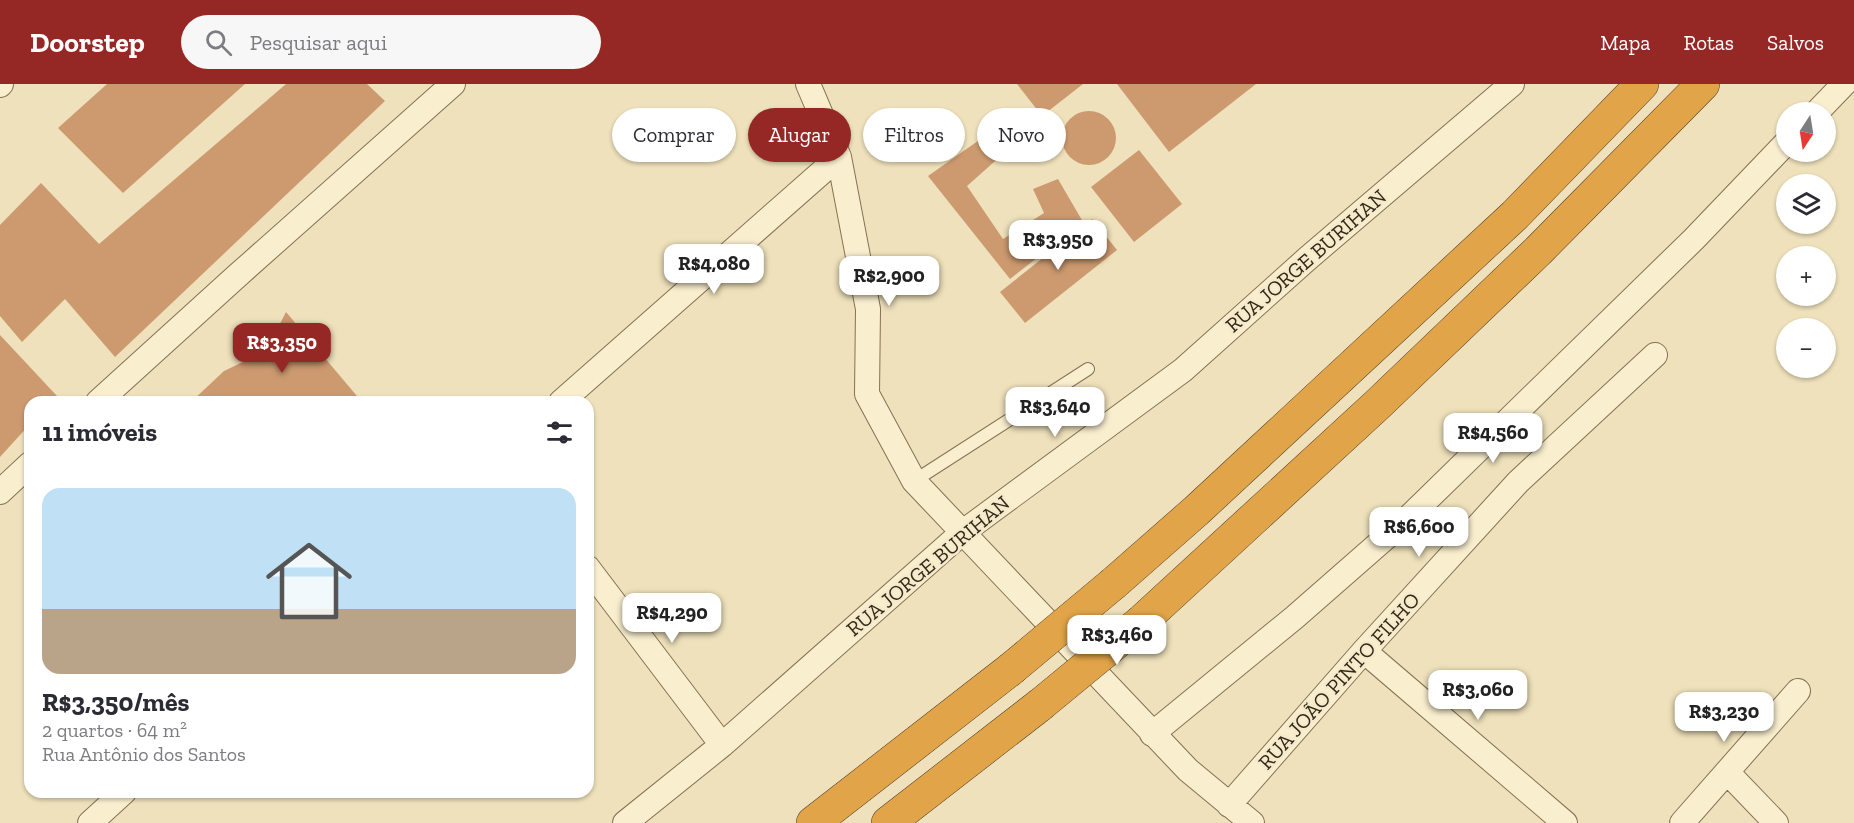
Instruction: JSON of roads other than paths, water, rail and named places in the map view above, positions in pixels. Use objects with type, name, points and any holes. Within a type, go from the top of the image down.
[{"type":"highway","points":[[813,823],[1011,669],[1114,583],[1221,488],[1515,215],[1642,84]]},
{"type":"highway","points":[[888,823],[1040,705],[1142,621],[1377,405],[1538,250],[1703,84]]},
{"type":"street","points":[[105,396],[453,84]]},
{"type":"street","points":[[808,84],[818,108]]},
{"type":"street","name":"RUA JORGE BURIHAN","points":[[625,823],[722,745],[963,532],[1183,370],[1307,259],[1512,84]]},
{"type":"street","points":[[1826,102],[1844,84]]},
{"type":"street","points":[[1152,734],[1295,617],[1408,518],[1694,239],[1776,153]]},
{"type":"street","points":[[568,396],[832,162]]},
{"type":"street","points":[[839,162],[868,309],[867,394],[914,481],[1152,734],[1188,770],[1252,823]]},
{"type":"street","name":"RUA JOÃO PINTO FILHO","points":[[1229,805],[1364,651],[1518,482],[1655,355]]},
{"type":"street","points":[[0,492],[24,470]]},
{"type":"street","points":[[594,576],[722,745]]},
{"type":"street","points":[[1364,651],[1565,823]]},
{"type":"street","points":[[1682,823],[1798,691]]},
{"type":"street","points":[[1727,772],[1776,823]]},
{"type":"street","points":[[90,823],[117,798]]},
{"type":"lane","points":[[914,481],[1088,369]]}]
